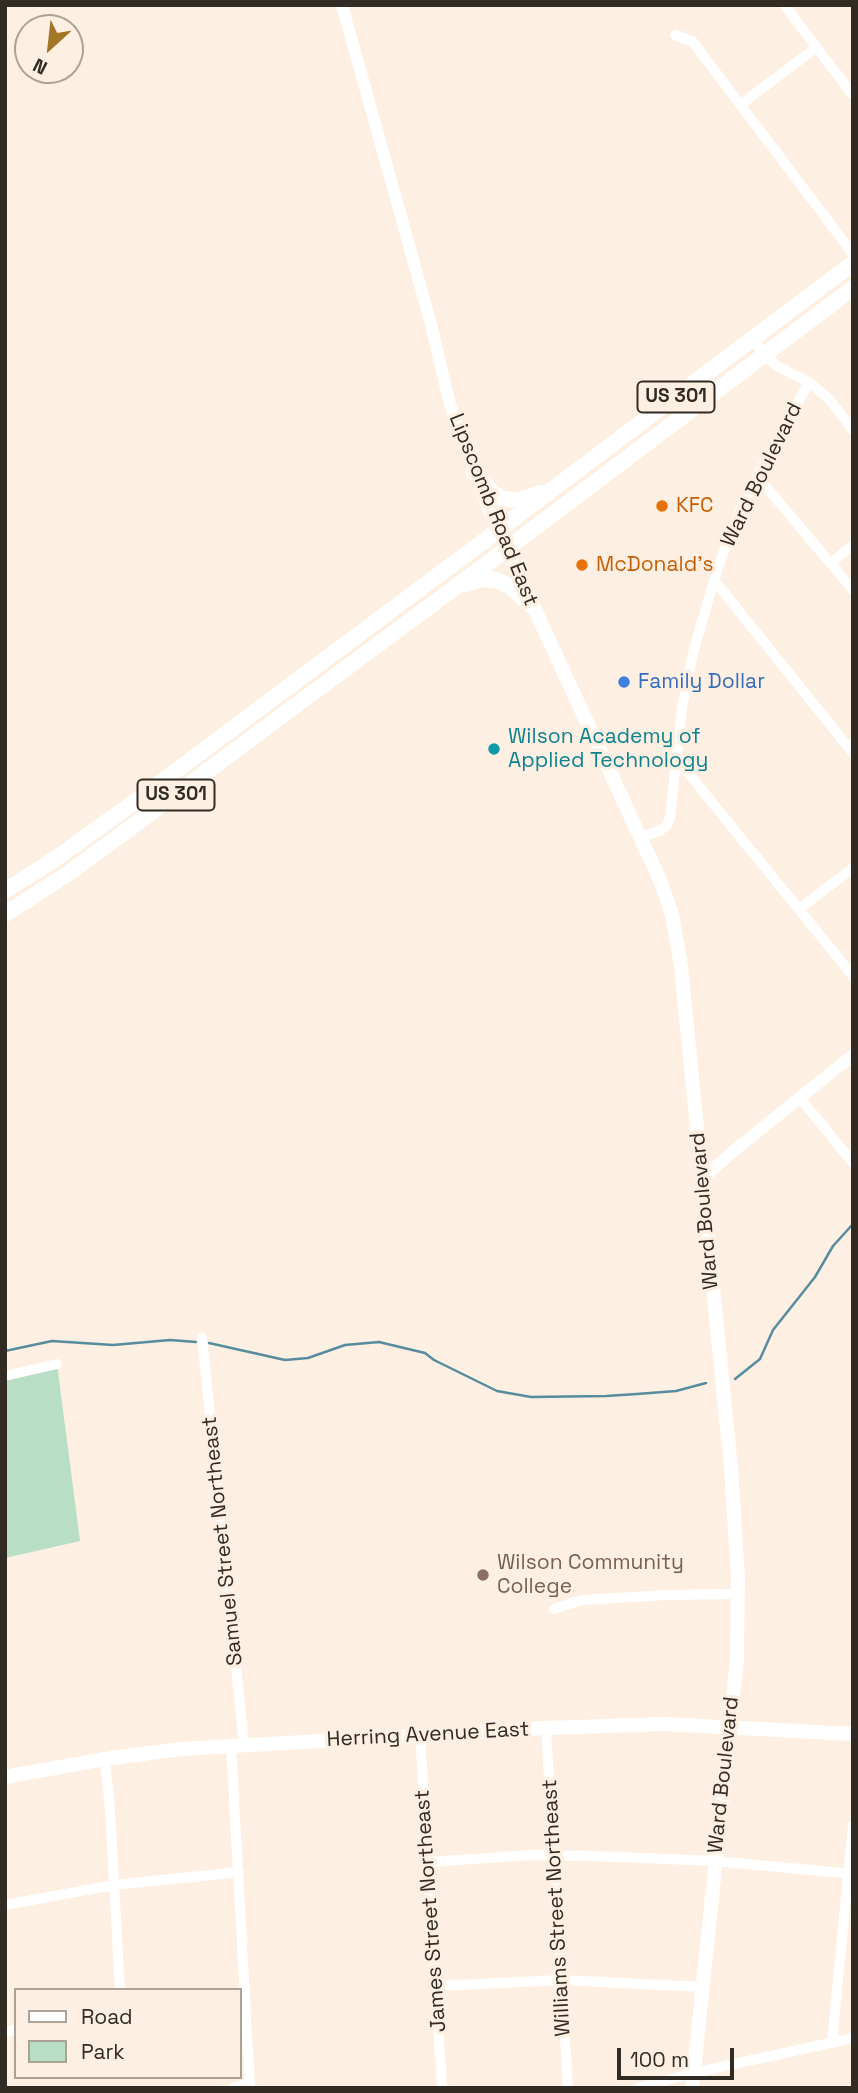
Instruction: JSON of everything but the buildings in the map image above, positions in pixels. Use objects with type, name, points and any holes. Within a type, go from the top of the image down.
[{"type":"highway","name":"US 301","points":[[5,891],[126,808],[853,263]]},
{"type":"highway","name":"US 301","points":[[5,914],[79,866],[853,288]]},
{"type":"highway","points":[[474,472],[502,499],[524,499],[558,485]]},
{"type":"highway","points":[[454,588],[479,580],[494,580],[512,588],[532,606]]},
{"type":"main road","name":"Lipscomb Road East","points":[[498,530],[641,837]]},
{"type":"main road","name":"Ward Boulevard","points":[[641,837],[660,880],[671,914],[679,954],[731,1468],[738,1594],[737,1658],[692,2080]]},
{"type":"main road","name":"Herring Avenue East","points":[[5,1777],[181,1749],[546,1728],[664,1724],[853,1734]]},
{"type":"street","name":"Lipscomb Road East","points":[[342,5],[431,324],[450,405],[498,530]]},
{"type":"street","points":[[784,5],[853,95]]},
{"type":"street","points":[[675,35],[693,42],[853,254]]},
{"type":"street","points":[[740,105],[817,47]]},
{"type":"street","points":[[753,339],[778,367],[809,382],[829,399],[853,430]]},
{"type":"street","name":"Ward Boulevard","points":[[641,837],[661,830],[670,817],[682,707],[694,649],[714,580],[739,512],[809,382]]},
{"type":"street","points":[[757,475],[853,590]]},
{"type":"street","points":[[831,563],[853,545]]},
{"type":"street","points":[[714,580],[853,753]]},
{"type":"street","points":[[675,760],[690,774],[853,976]]},
{"type":"street","points":[[799,909],[853,868]]},
{"type":"street","points":[[702,1179],[853,1055]]},
{"type":"street","points":[[800,1098],[853,1163]]},
{"type":"street","name":"Samuel Street Northeast","points":[[202,1338],[237,1745],[243,1999],[250,2085]]},
{"type":"street","points":[[5,1376],[57,1364]]},
{"type":"street","points":[[554,1609],[594,1599],[672,1594],[738,1594]]},
{"type":"street","name":"Williams Street Northeast","points":[[546,1728],[568,2088]]},
{"type":"street","name":"James Street Northeast","points":[[420,1735],[442,2088]]},
{"type":"street","points":[[105,1759],[120,1988]]},
{"type":"street","points":[[832,2042],[853,1825]]},
{"type":"street","points":[[428,1862],[553,1855],[715,1861],[850,1874]]},
{"type":"street","points":[[5,1905],[114,1885],[239,1872]]},
{"type":"street","points":[[436,1986],[561,1980],[702,1987]]},
{"type":"street","points":[[638,2088],[692,2080],[853,2038]]},
{"type":"street","points":[[233,2088],[250,2085]]},
{"type":"green space","points":[[57,1364],[80,1541],[5,1558],[5,1376]]},
{"type":"waterway","points":[[735,1379],[760,1359],[773,1330],[815,1277],[833,1246],[853,1224]]},
{"type":"waterway","points":[[5,1351],[52,1341],[113,1345],[170,1340],[196,1342]]},
{"type":"waterway","points":[[209,1343],[285,1360],[308,1358],[345,1345],[379,1342],[425,1353],[497,1391],[531,1397],[606,1396],[676,1391],[706,1383]]},
{"type":"place","name":"KFC","points":[[662,506]]},
{"type":"place","name":"McDonald's","points":[[582,565]]},
{"type":"place","name":"Family Dollar","points":[[624,682]]},
{"type":"place","name":"Wilson Academy of Applied Technology","points":[[494,749]]},
{"type":"place","name":"Wilson Community College","points":[[483,1575]]}]
